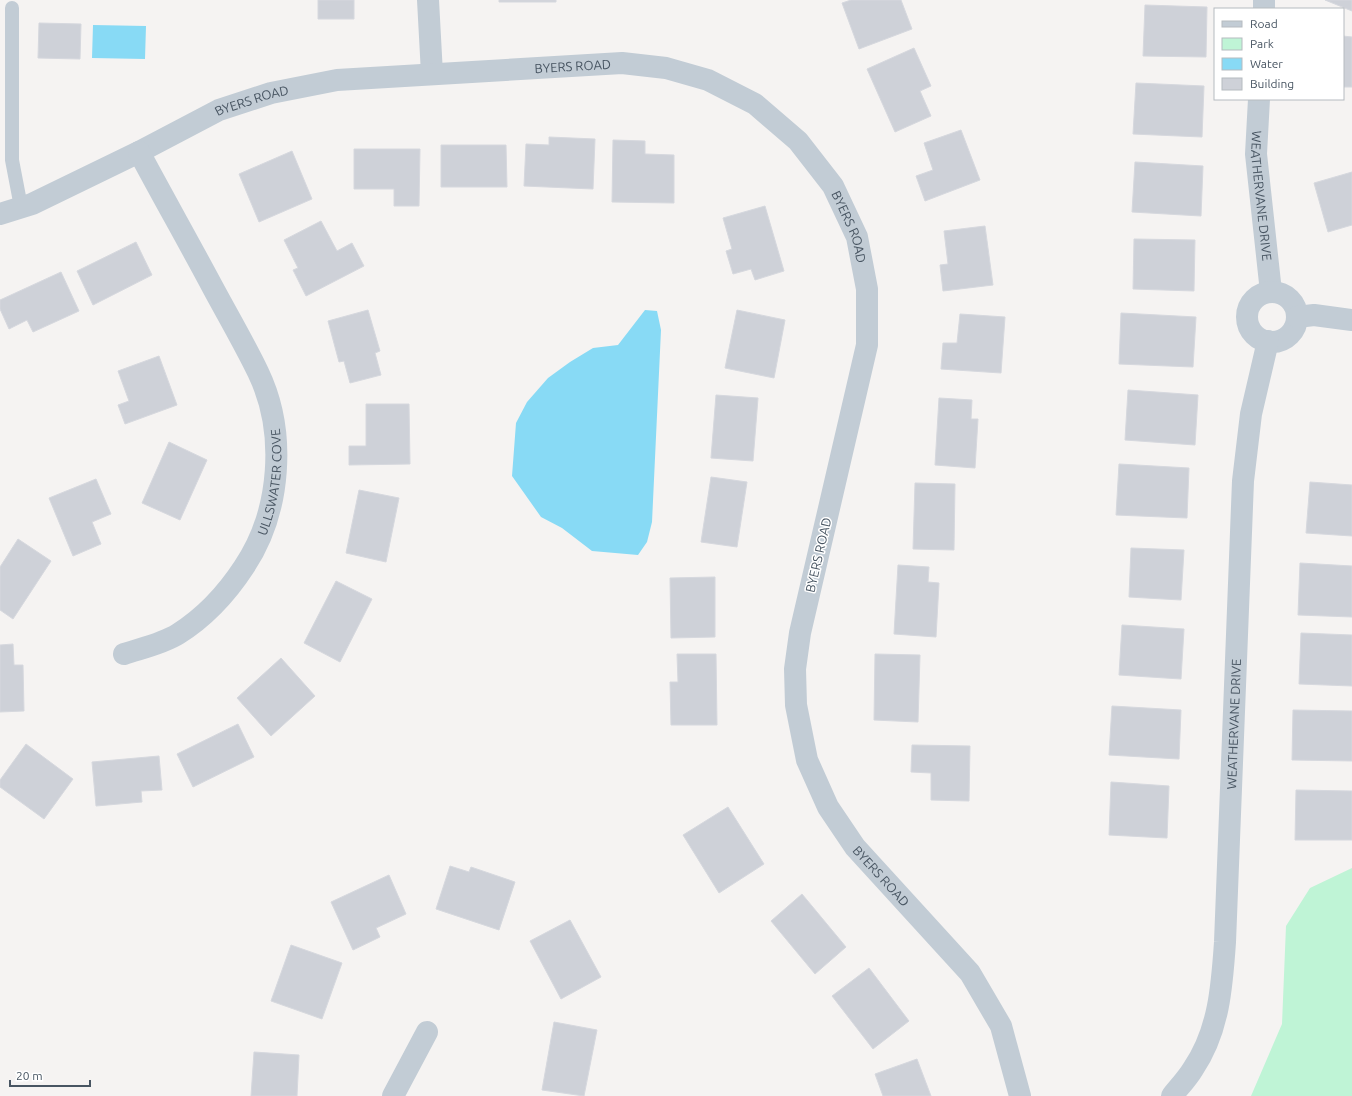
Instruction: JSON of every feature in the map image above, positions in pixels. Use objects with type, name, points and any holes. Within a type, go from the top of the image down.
[{"type":"street","points":[[428,0],[432,74]]},
{"type":"street","name":"BYERS ROAD","points":[[0,214],[21,207],[139,152],[219,110],[271,93],[337,80],[622,63],[666,68],[708,80],[755,104],[798,140],[833,186],[857,237],[867,289],[867,345],[800,633],[795,669],[796,705],[807,760],[828,807],[855,846],[970,973],[1000,1026],[1020,1096]]},
{"type":"street","name":"WEATHERVANE DRIVE","points":[[1259,100],[1256,154],[1271,292]]},
{"type":"street","name":"ULLSWATER COVE","points":[[124,654],[156,644],[178,634],[207,612],[232,586],[252,556],[265,526],[273,494],[276,461],[272,414],[259,373],[139,152]]},
{"type":"street","points":[[1271,292],[1281,294],[1290,299],[1296,307],[1297,316],[1295,327],[1286,339],[1268,341],[1259,338],[1252,333],[1247,322],[1247,312],[1251,302],[1259,295],[1271,292]]},
{"type":"street","points":[[1297,316],[1314,315],[1352,320]]},
{"type":"street","name":"WEATHERVANE DRIVE","points":[[1172,1096],[1194,1069],[1210,1037],[1221,996],[1225,942],[1243,481],[1251,414],[1268,341]]},
{"type":"street","points":[[393,1096],[427,1032]]},
{"type":"lane","points":[[12,8],[12,160],[21,207]]},
{"type":"green space","points":[[1352,868],[1352,1096],[1251,1096],[1282,1024],[1286,926],[1310,888]]},
{"type":"water","points":[[93,25],[146,26],[145,59],[92,58]]},
{"type":"water","points":[[645,310],[657,311],[661,330],[652,522],[647,542],[638,555],[592,551],[562,528],[541,517],[512,476],[516,423],[527,402],[548,378],[593,348],[618,345]]},
{"type":"building","points":[[318,0],[354,0],[354,19],[318,19]]},
{"type":"building","points":[[499,0],[556,0],[556,2],[499,2]]},
{"type":"building","points":[[851,0],[901,0],[912,29],[859,49],[842,3]]},
{"type":"building","points":[[1325,0],[1352,0],[1352,11]]},
{"type":"building","points":[[1145,5],[1207,7],[1206,57],[1143,56]]},
{"type":"building","points":[[39,23],[81,24],[80,59],[38,58]]},
{"type":"building","points":[[1344,36],[1352,37],[1352,87],[1344,87]]},
{"type":"building","points":[[914,48],[931,86],[920,91],[931,116],[895,132],[867,69]]},
{"type":"building","points":[[1136,83],[1204,86],[1202,137],[1133,134]]},
{"type":"building","points":[[961,130],[980,180],[925,201],[916,176],[933,170],[924,143]]},
{"type":"building","points":[[549,137],[595,139],[593,189],[524,186],[526,144],[549,145]]},
{"type":"building","points":[[613,140],[645,141],[645,154],[674,155],[674,203],[612,202]]},
{"type":"building","points":[[441,145],[506,145],[507,187],[441,187]]},
{"type":"building","points":[[354,149],[420,149],[419,206],[394,206],[394,189],[354,189]]},
{"type":"building","points":[[292,151],[312,199],[259,222],[239,174]]},
{"type":"building","points":[[1135,162],[1203,166],[1201,216],[1132,212]]},
{"type":"building","points":[[1352,172],[1352,225],[1328,232],[1314,183]]},
{"type":"building","points":[[765,206],[784,271],[755,280],[751,269],[733,274],[726,251],[732,249],[723,218]]},
{"type":"building","points":[[321,221],[337,251],[352,243],[364,266],[306,296],[293,270],[298,268],[284,240]]},
{"type":"building","points":[[985,226],[993,285],[943,291],[940,265],[948,264],[944,231]]},
{"type":"building","points":[[1134,239],[1195,240],[1194,291],[1133,289]]},
{"type":"building","points":[[136,242],[152,275],[93,305],[77,271]]},
{"type":"building","points":[[61,272],[79,311],[33,332],[27,320],[9,329],[0,309],[0,300]]},
{"type":"building","points":[[368,310],[380,351],[375,353],[381,375],[350,383],[344,361],[339,362],[328,321]]},
{"type":"building","points":[[737,310],[785,320],[774,378],[725,368]]},
{"type":"building","points":[[1121,313],[1196,317],[1193,367],[1119,364]]},
{"type":"building","points":[[960,314],[1005,317],[1001,373],[941,369],[943,343],[957,343]]},
{"type":"building","points":[[159,356],[177,405],[125,424],[118,405],[129,401],[118,371]]},
{"type":"building","points":[[1128,390],[1198,395],[1195,445],[1125,440]]},
{"type":"building","points":[[716,395],[758,398],[753,461],[711,458]]},
{"type":"building","points":[[939,398],[972,400],[971,419],[978,419],[975,468],[935,465]]},
{"type":"building","points":[[366,404],[409,404],[410,464],[349,465],[349,446],[366,446]]},
{"type":"building","points":[[169,442],[207,460],[180,520],[142,503]]},
{"type":"building","points":[[1119,464],[1189,468],[1187,518],[1116,515]]},
{"type":"building","points":[[711,477],[747,482],[737,547],[701,542]]},
{"type":"building","points":[[96,479],[111,514],[92,522],[101,544],[73,556],[49,498]]},
{"type":"building","points":[[1310,482],[1352,485],[1352,536],[1306,533]]},
{"type":"building","points":[[915,483],[955,484],[954,550],[913,549]]},
{"type":"building","points":[[359,490],[399,498],[386,562],[346,553]]},
{"type":"building","points":[[18,539],[51,561],[13,619],[0,610],[0,567]]},
{"type":"building","points":[[1131,548],[1184,550],[1181,600],[1129,597]]},
{"type":"building","points":[[1300,563],[1352,566],[1352,617],[1298,615]]},
{"type":"building","points":[[898,565],[929,567],[928,582],[939,583],[936,637],[894,634]]},
{"type":"building","points":[[715,577],[715,637],[671,638],[670,578]]},
{"type":"building","points":[[336,581],[372,599],[340,662],[304,643]]},
{"type":"building","points":[[1122,625],[1184,629],[1181,679],[1119,675]]},
{"type":"building","points":[[1301,633],[1352,635],[1352,686],[1299,684]]},
{"type":"building","points":[[13,644],[14,665],[23,665],[24,711],[0,712],[0,645]]},
{"type":"building","points":[[677,654],[716,654],[717,725],[671,725],[670,682],[678,682]]},
{"type":"building","points":[[875,654],[920,655],[918,722],[874,720]]},
{"type":"building","points":[[281,658],[315,696],[271,736],[237,698]]},
{"type":"building","points":[[1112,706],[1181,710],[1179,759],[1109,755]]},
{"type":"building","points":[[1293,710],[1352,711],[1352,761],[1292,760]]},
{"type":"building","points":[[238,724],[254,757],[193,787],[177,754]]},
{"type":"building","points":[[26,744],[73,779],[44,819],[0,787],[0,780]]},
{"type":"building","points":[[912,745],[970,746],[969,801],[931,800],[931,773],[911,772]]},
{"type":"building","points":[[159,756],[162,790],[141,791],[142,802],[96,806],[92,762]]},
{"type":"building","points":[[1111,782],[1169,786],[1167,838],[1109,835]]},
{"type":"building","points":[[1296,790],[1352,791],[1352,840],[1295,840]]},
{"type":"building","points":[[728,807],[764,864],[719,893],[683,835]]},
{"type":"building","points":[[450,866],[469,872],[471,867],[515,882],[499,930],[436,909]]},
{"type":"building","points":[[389,875],[406,914],[376,928],[380,937],[353,950],[331,902]]},
{"type":"building","points":[[802,894],[846,947],[815,974],[771,921]]},
{"type":"building","points":[[570,920],[601,977],[561,999],[530,941]]},
{"type":"building","points":[[291,945],[342,963],[322,1019],[271,1001]]},
{"type":"building","points":[[869,968],[909,1021],[873,1049],[832,996]]},
{"type":"building","points":[[554,1022],[597,1030],[584,1096],[542,1090]]},
{"type":"building","points":[[254,1052],[299,1055],[297,1096],[251,1096]]},
{"type":"building","points":[[917,1059],[931,1096],[883,1096],[875,1074]]}]
